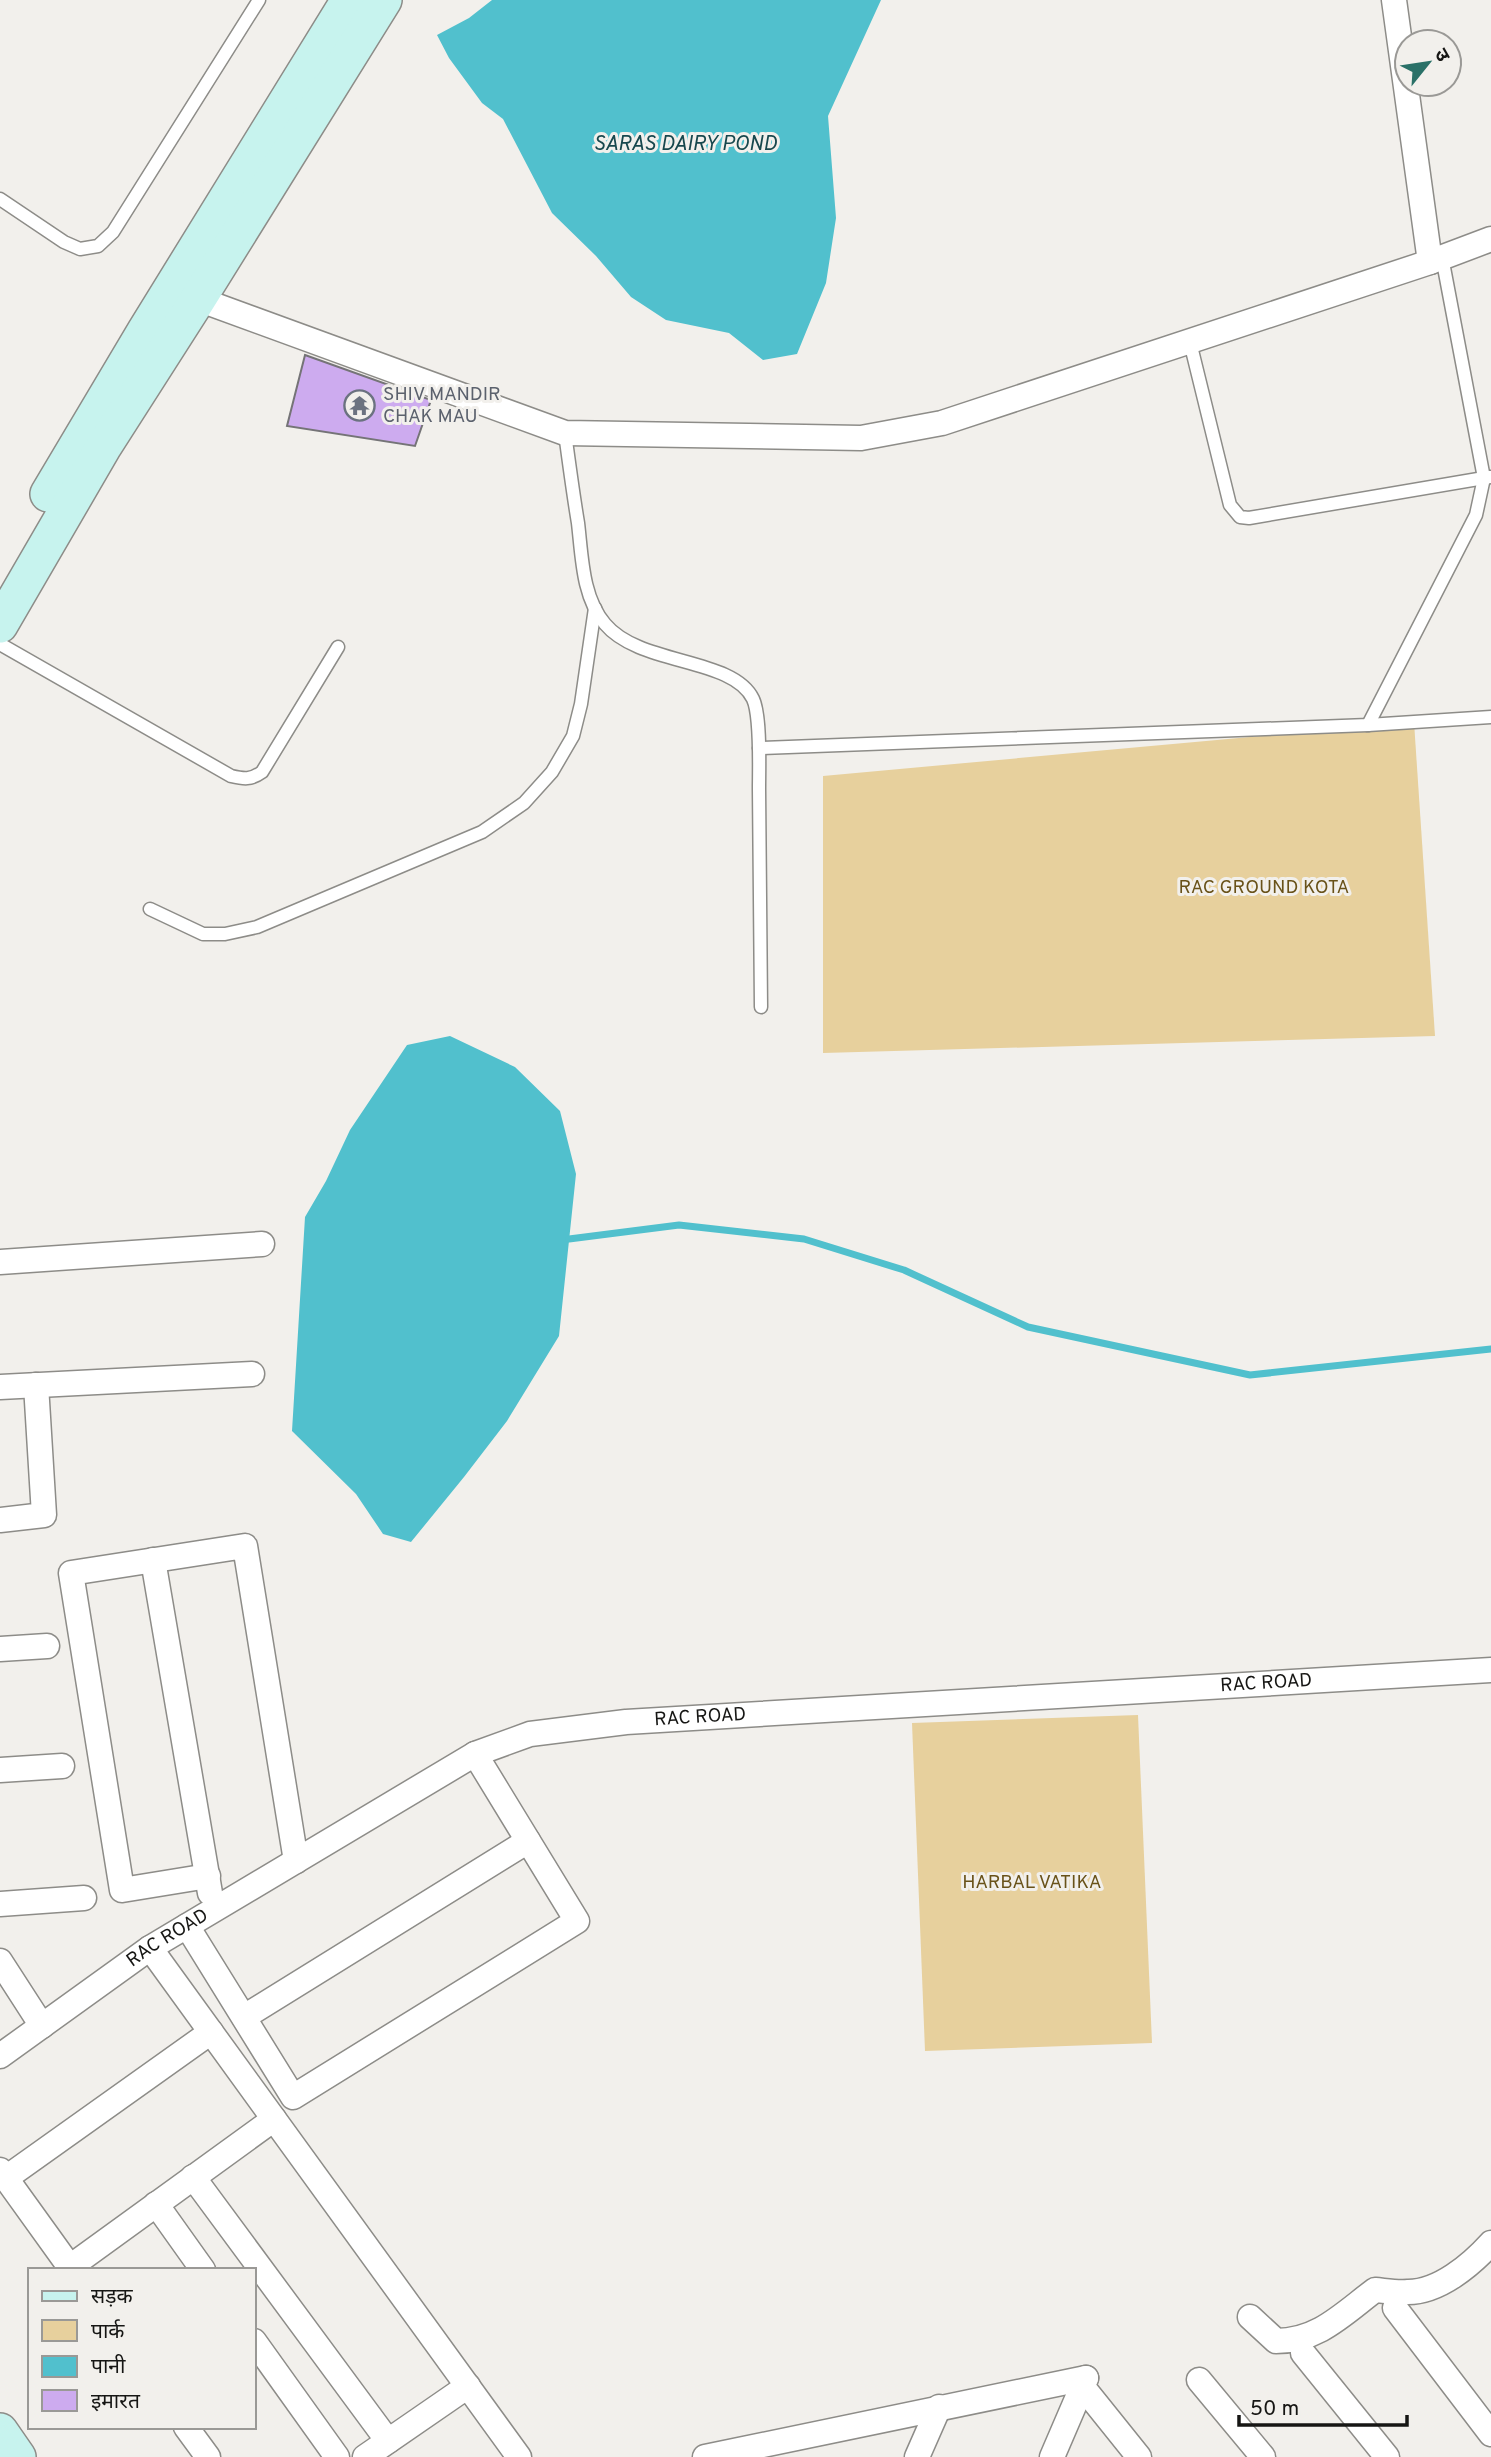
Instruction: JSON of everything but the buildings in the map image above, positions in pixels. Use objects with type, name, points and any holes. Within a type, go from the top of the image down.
[{"type":"street","points":[[1394,0],[1436,259]]},
{"type":"street","points":[[0,579],[138,342],[368,6]]},
{"type":"street","points":[[0,625],[104,446],[198,299],[309,93]]},
{"type":"street","points":[[198,299],[565,433],[861,438],[942,423],[1491,239]]},
{"type":"street","points":[[0,1262],[262,1244]]},
{"type":"street","points":[[0,1387],[252,1374]]},
{"type":"street","points":[[0,1520],[44,1515],[36,1385]]},
{"type":"street","points":[[208,1876],[122,1890],[71,1573],[245,1546],[296,1861]]},
{"type":"street","points":[[153,1560],[208,1876],[211,1911]]},
{"type":"street","points":[[0,1649],[47,1646]]},
{"type":"street","name":"RAC ROAD","points":[[0,2056],[150,1948],[475,1754],[530,1734],[626,1722],[1491,1670]]},
{"type":"street","points":[[187,1926],[293,2097],[577,1921],[475,1754]]},
{"type":"street","points":[[0,1770],[62,1766]]},
{"type":"street","points":[[244,2017],[528,1841]]},
{"type":"street","points":[[0,1904],[84,1898]]},
{"type":"street","points":[[150,1948],[519,2457]]},
{"type":"street","points":[[0,1961],[42,2026]]},
{"type":"street","points":[[211,2032],[3,2174],[71,2268],[274,2119]]},
{"type":"street","points":[[193,2177],[388,2441]]},
{"type":"street","points":[[156,2204],[202,2268]]},
{"type":"street","points":[[1250,2317],[1276,2341],[1294,2341],[1317,2333],[1375,2290],[1411,2293],[1440,2283],[1461,2272],[1491,2243]]},
{"type":"street","points":[[1395,2308],[1491,2434]]},
{"type":"street","points":[[256,2344],[337,2457]]},
{"type":"street","points":[[1303,2353],[1387,2457]]},
{"type":"street","points":[[705,2457],[757,2451],[939,2407],[1086,2378],[1052,2457]]},
{"type":"street","points":[[1199,2380],[1263,2457]]},
{"type":"street","points":[[365,2457],[468,2386]]},
{"type":"street","points":[[1082,2386],[1139,2457]]},
{"type":"street","points":[[917,2457],[939,2407]]},
{"type":"street","points":[[187,2429],[208,2457]]},
{"type":"street","points":[[0,2431],[18,2457]]},
{"type":"lane","points":[[0,199],[64,242],[80,249],[97,246],[113,232],[259,0]]},
{"type":"lane","points":[[1368,725],[1476,515],[1488,478],[1436,259]]},
{"type":"lane","points":[[1189,342],[1230,505],[1240,517],[1249,518],[1488,478]]},
{"type":"lane","points":[[565,433],[587,587],[604,624],[621,640],[651,653],[737,680],[749,691],[755,702],[759,748],[761,1007]]},
{"type":"lane","points":[[150,909],[204,934],[225,934],[257,927],[482,832],[524,803],[552,772],[573,736],[581,704],[595,608]]},
{"type":"lane","points":[[0,644],[231,776],[246,779],[254,778],[262,772],[338,647]]},
{"type":"lane","points":[[759,748],[1368,725],[1491,717]]},
{"type":"green space","name":"RAC GROUND KOTA","points":[[1414,722],[1435,1036],[823,1053],[823,776]]},
{"type":"green space","name":"HARBAL VATIKA","points":[[1138,1715],[1152,2043],[925,2051],[912,1723]]},
{"type":"water","name":"SARAS DAIRY POND","points":[[492,0],[881,0],[828,116],[836,218],[826,283],[797,354],[763,360],[729,333],[666,320],[631,297],[596,256],[552,213],[503,119],[482,103],[449,58],[437,35],[469,18]]},
{"type":"water","points":[[450,1036],[515,1067],[560,1111],[576,1174],[559,1336],[507,1421],[411,1542],[383,1534],[356,1494],[292,1431],[305,1217],[326,1181],[350,1130],[407,1045]]},
{"type":"waterway","points":[[569,1239],[679,1225],[804,1239],[904,1270],[1028,1327],[1250,1375],[1491,1349]]},
{"type":"place","name":"SHIV MANDIR CHAK MAU","points":[[360,406]]}]
